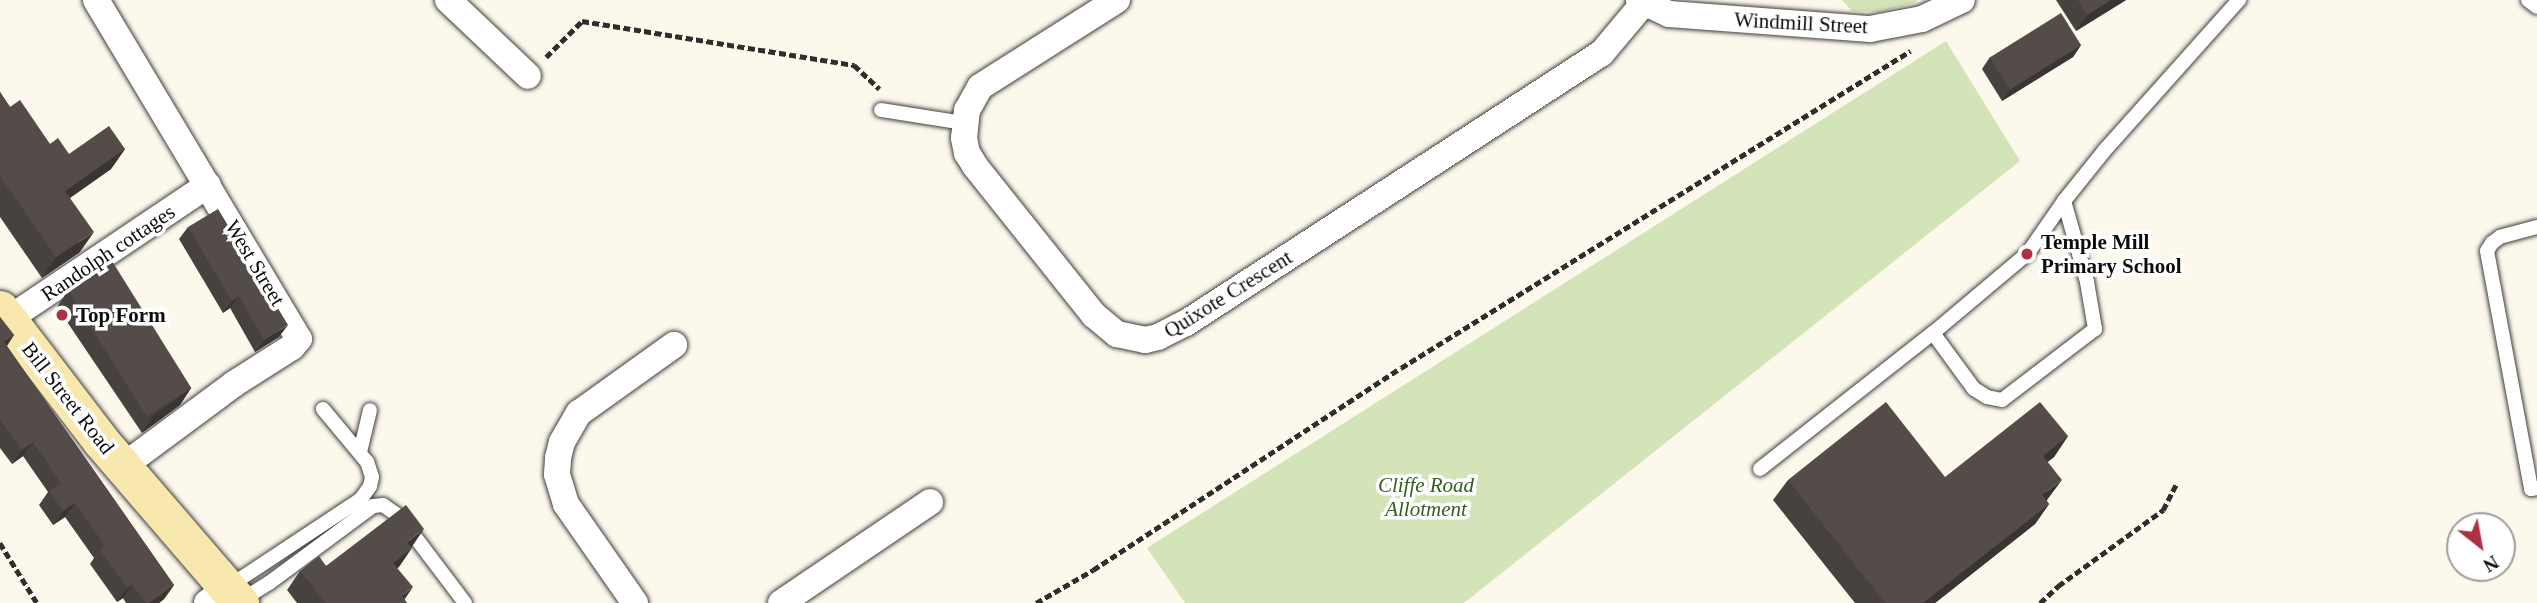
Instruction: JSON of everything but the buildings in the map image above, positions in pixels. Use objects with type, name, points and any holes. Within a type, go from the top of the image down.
[{"type":"main road","name":"Bill Street Road","points":[[4,315],[228,599]]},
{"type":"street","name":"West Street","points":[[96,0],[299,341],[130,476]]},
{"type":"street","points":[[448,0],[528,76]]},
{"type":"street","points":[[964,123],[972,98],[980,88],[1117,0]]},
{"type":"street","name":"Windmill Street","points":[[1641,2],[1669,14],[1870,29],[1923,19],[1962,0]]},
{"type":"street","name":"Quixote Crescent","points":[[964,123],[967,153],[975,166],[1094,315],[1117,334],[1145,340],[1158,337],[1186,323],[1601,54],[1641,2]]},
{"type":"street","name":"Randolph cottages","points":[[4,315],[208,185]]},
{"type":"street","points":[[635,603],[566,504],[557,474],[558,458],[562,442],[579,413],[674,345]]},
{"type":"street","points":[[781,603],[930,502]]},
{"type":"lane","points":[[1760,469],[1933,333],[2028,253],[2064,201],[2239,0]]},
{"type":"lane","points":[[2528,0],[2537,7]]},
{"type":"lane","points":[[881,110],[964,123]]},
{"type":"lane","points":[[1933,333],[1974,389],[1987,397],[2002,400],[2095,329],[2087,282],[2064,201]]},
{"type":"lane","points":[[2537,227],[2500,237],[2492,243],[2487,259],[2531,489],[2537,488]]},
{"type":"lane","points":[[228,599],[361,499],[372,477],[360,452],[323,408]]},
{"type":"lane","points":[[360,452],[370,410]]},
{"type":"lane","points":[[228,599],[269,583],[373,506],[383,505],[400,517],[465,603]]},
{"type":"path","points":[[1036,603],[1093,570],[1413,361],[1915,48],[1923,19]]},
{"type":"path","points":[[528,76],[582,21],[854,65],[884,92],[881,110]]},
{"type":"path","points":[[2040,603],[2058,586],[2163,510],[2176,483]]},
{"type":"path","points":[[0,543],[37,603]]},
{"type":"green space","points":[[1842,0],[1917,0],[1915,3],[1878,12],[1852,11]]},
{"type":"green space","name":"Cliffe Road Allotment","points":[[1946,41],[2020,161],[1464,603],[1185,603],[1147,548]]},
{"type":"place","name":"Temple Mill Primary School","points":[[2027,254]]},
{"type":"place","name":"Top Form","points":[[62,315]]}]
